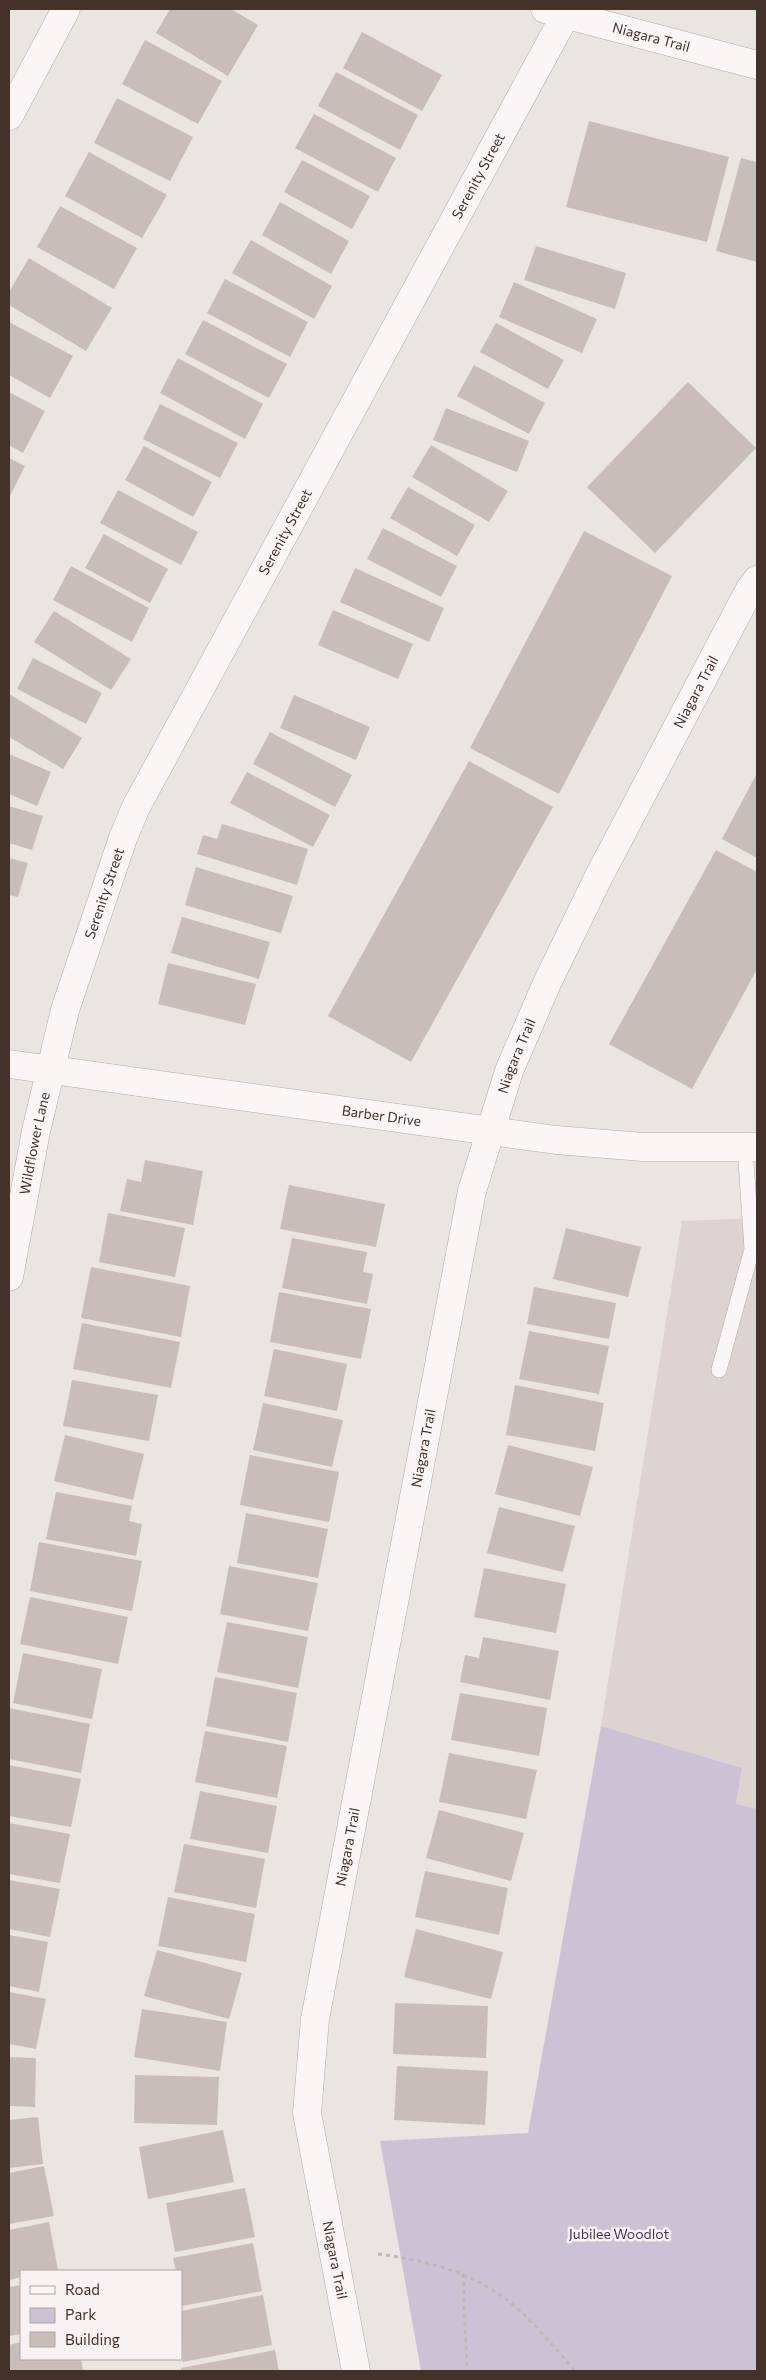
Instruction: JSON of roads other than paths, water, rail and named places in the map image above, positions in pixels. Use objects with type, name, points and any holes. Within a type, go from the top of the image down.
[{"type":"street","points":[[9,116],[66,9]]},
{"type":"street","name":"Niagara Trail","points":[[556,12],[757,66]]},
{"type":"street","name":"Serenity Street","points":[[50,1069],[65,1010],[123,838],[136,807],[556,12]]},
{"type":"street","name":"Niagara Trail","points":[[356,2371],[307,2113],[315,2019],[472,1191],[509,1071],[547,983],[624,827],[700,687],[750,589],[757,580]]},
{"type":"street","name":"Barber Drive","points":[[9,1064],[490,1132],[598,1145],[682,1148],[751,1147]]},
{"type":"street","name":"Wildflower Lane","points":[[9,1278],[36,1131],[50,1069]]},
{"type":"lane","points":[[719,1370],[755,1249],[751,1147]]},
{"type":"park label","name":"Jubilee Woodlot","points":[[619,2234]]}]
